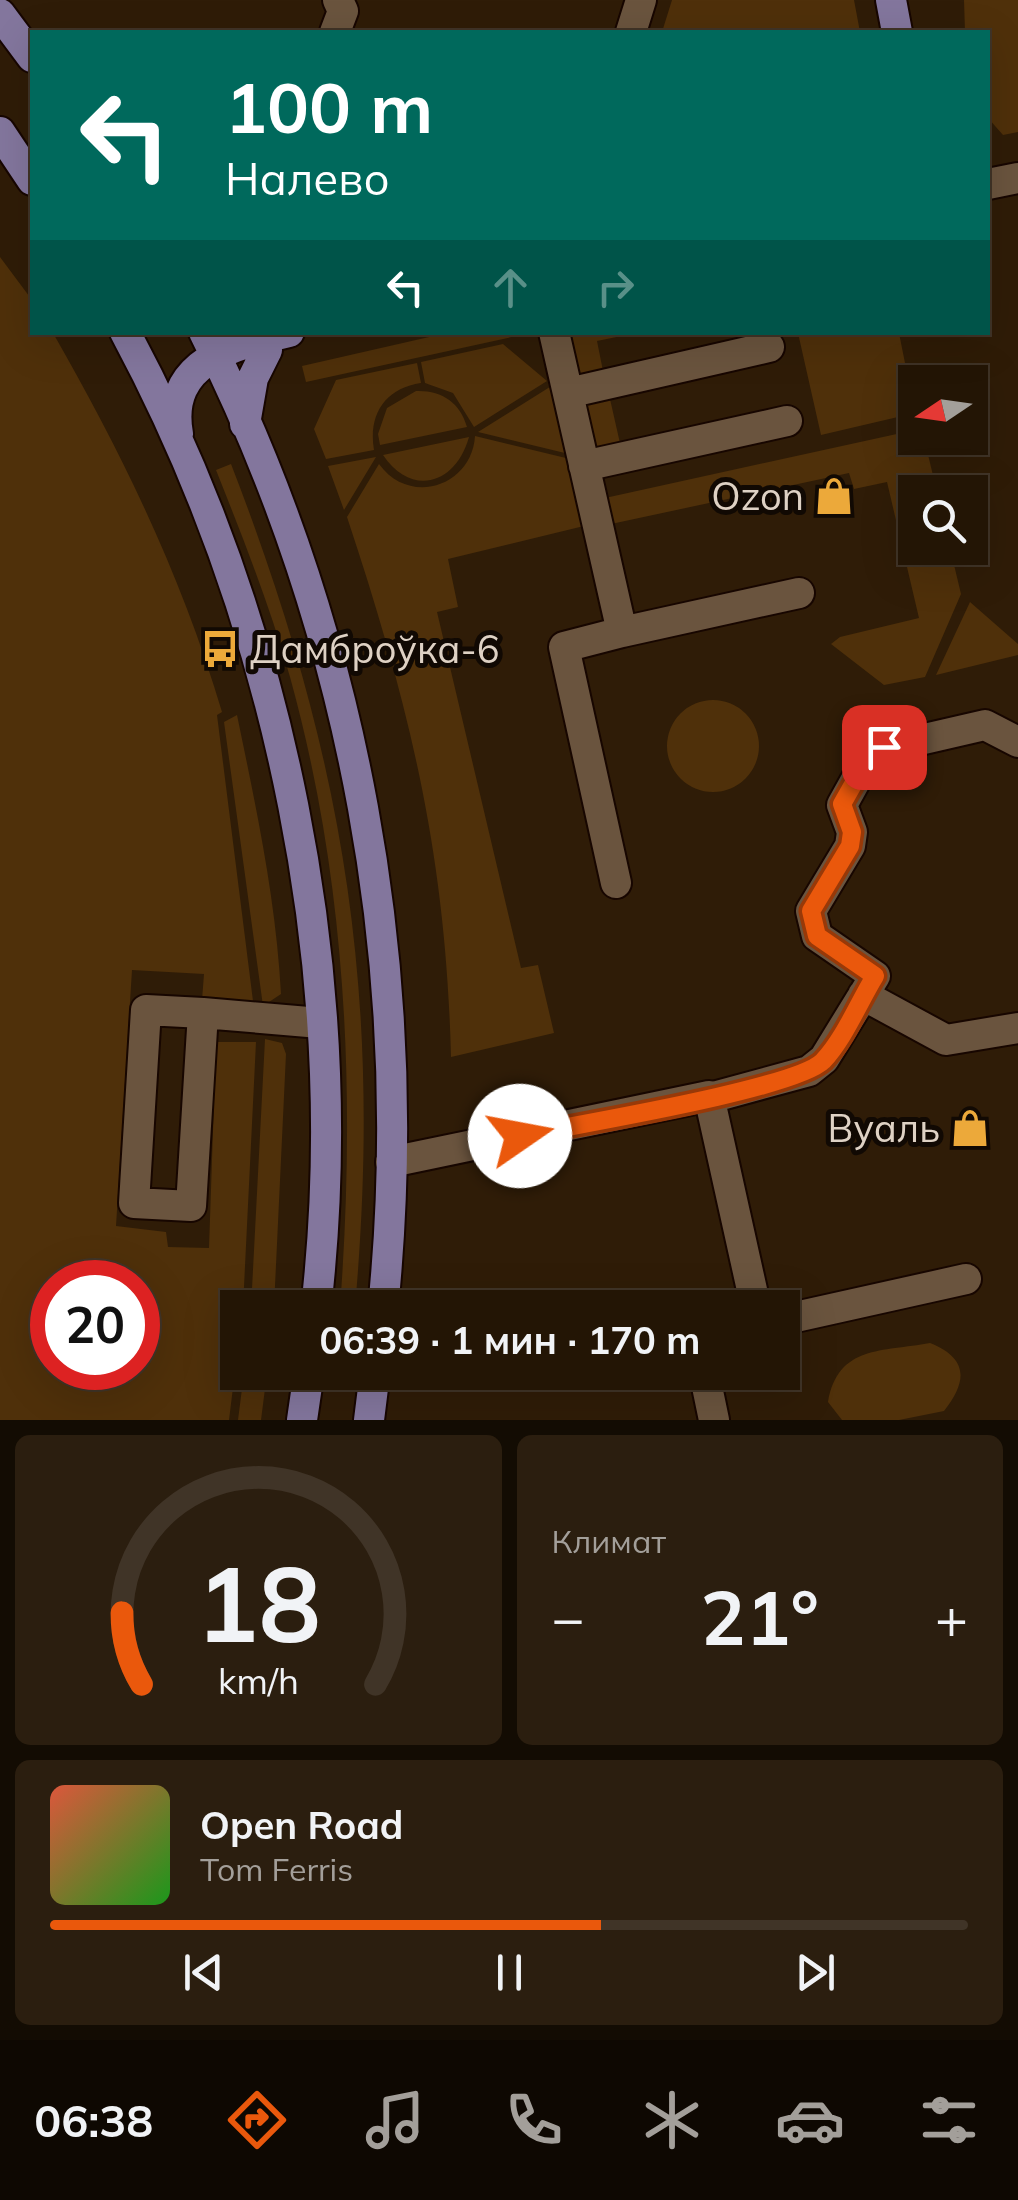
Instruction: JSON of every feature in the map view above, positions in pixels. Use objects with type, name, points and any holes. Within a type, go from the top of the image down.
[{"type":"main road","points":[[891,0],[897,30]]},
{"type":"main road","points":[[0,14],[30,53]]},
{"type":"main road","points":[[0,132],[30,177]]},
{"type":"main road","points":[[128,340],[153,361],[208,356],[283,338]]},
{"type":"main road","points":[[245,424],[253,378],[283,338]]},
{"type":"main road","points":[[128,340],[180,442],[228,565],[278,736],[302,848],[320,1023],[323,1165],[317,1290]]},
{"type":"main road","points":[[208,356],[245,424],[308,592],[358,775],[386,962],[391,1162],[384,1290]]},
{"type":"main road","points":[[180,442],[177,414],[208,356]]},
{"type":"main road","points":[[302,1420],[306,1390]]},
{"type":"main road","points":[[369,1420],[373,1390]]},
{"type":"street","points":[[336,30],[343,10],[338,0]]},
{"type":"street","points":[[632,30],[641,0]]},
{"type":"street","points":[[990,184],[1018,178]]},
{"type":"street","points":[[555,335],[622,632]]},
{"type":"street","points":[[568,392],[769,347]]},
{"type":"street","points":[[584,466],[788,421]]},
{"type":"street","points":[[616,883],[564,646],[799,593]]},
{"type":"street","points":[[391,1162],[710,1098],[809,1071],[824,1060],[875,976],[817,936],[811,911],[850,846],[852,832],[842,804],[872,751],[985,725],[1018,742]]},
{"type":"street","points":[[863,994],[946,1040],[1018,1028]]},
{"type":"street","points":[[203,1013],[191,1206],[134,1203],[146,1010],[203,1013],[320,1023]]},
{"type":"street","points":[[710,1098],[752,1290]]},
{"type":"street","points":[[800,1316],[966,1280]]},
{"type":"street","points":[[708,1390],[714,1420]]},
{"type":"shaded area","points":[[672,0],[854,0],[860,30],[663,30]]},
{"type":"shaded area","points":[[964,0],[1018,0],[1018,132],[1003,135],[990,120],[990,30],[965,30]]},
{"type":"shaded area","points":[[0,257],[30,297],[30,335],[54,335],[127,471],[189,613],[222,712],[217,715],[253,1001],[202,1000],[204,974],[132,970],[116,1226],[166,1232],[168,1247],[209,1248],[216,1042],[256,1042],[244,1290],[220,1290],[220,1390],[233,1390],[229,1420],[0,1420]]},
{"type":"shaded area","points":[[438,335],[521,335],[306,382],[302,366]]},
{"type":"shaded area","points":[[562,335],[626,335],[597,341],[604,376],[573,383]]},
{"type":"shaded area","points":[[798,335],[899,335],[905,365],[898,365],[898,417],[821,435]]},
{"type":"shaded area","points":[[503,344],[547,381],[474,427],[453,393],[425,383],[421,362]]},
{"type":"shaded area","points":[[417,363],[421,383],[389,397],[377,415],[374,450],[326,459],[314,429],[336,380]]},
{"type":"shaded area","points":[[553,385],[569,454],[478,432]]},
{"type":"shaded area","points":[[416,391],[448,399],[460,411],[467,427],[380,445],[378,434],[387,408]]},
{"type":"shaded area","points":[[610,399],[622,452],[591,459],[579,406]]},
{"type":"shaded area","points":[[898,434],[898,455],[928,455],[933,475],[898,475],[898,529],[887,482],[854,489],[849,473],[611,524],[605,498]]},
{"type":"shaded area","points":[[475,436],[570,459],[584,526],[448,559],[458,607],[437,612],[521,968],[538,965],[554,1033],[451,1057],[442,914],[421,782],[389,653],[347,517],[379,464],[407,485],[438,485],[463,468]]},
{"type":"shaded area","points":[[469,437],[454,466],[432,480],[407,477],[383,455]]},
{"type":"shaded area","points":[[376,457],[344,510],[328,466]]},
{"type":"shaded area","points":[[231,464],[270,571],[302,675],[346,878],[358,980],[363,1084],[356,1290],[341,1290],[346,1069],[335,911],[324,833],[290,677],[256,572],[216,470]]},
{"type":"shaded area","points":[[907,565],[954,565],[961,594],[925,677],[884,685],[831,644],[840,637],[919,618]]},
{"type":"shaded area","points":[[970,602],[1018,644],[1018,655],[936,675]]},
{"type":"shaded area","points":[[713,700],[739,708],[751,720],[759,746],[751,772],[739,784],[713,792],[687,784],[675,772],[667,746],[675,720],[687,708]]},
{"type":"shaded area","points":[[237,715],[275,923],[281,994],[263,1006],[224,722]]},
{"type":"shaded area","points":[[265,1039],[282,1043],[286,1054],[275,1290],[252,1290]]},
{"type":"shaded area","points":[[930,1343],[952,1356],[960,1371],[957,1390],[944,1411],[899,1420],[842,1420],[828,1402],[833,1383],[852,1361],[865,1354]]},
{"type":"shaded area","points":[[242,1390],[265,1390],[261,1420],[238,1420]]},
{"type":"place","name":"Ozon","points":[[834,496]]},
{"type":"place","name":"Дамброўка-6","points":[[220,649]]},
{"type":"place","name":"Вуаль","points":[[970,1128]]},
{"type":"route","points":[[520,1136],[710,1098],[809,1071],[824,1060],[875,976],[817,936],[811,911],[850,846],[852,832],[842,804],[872,751],[884,747]]}]
